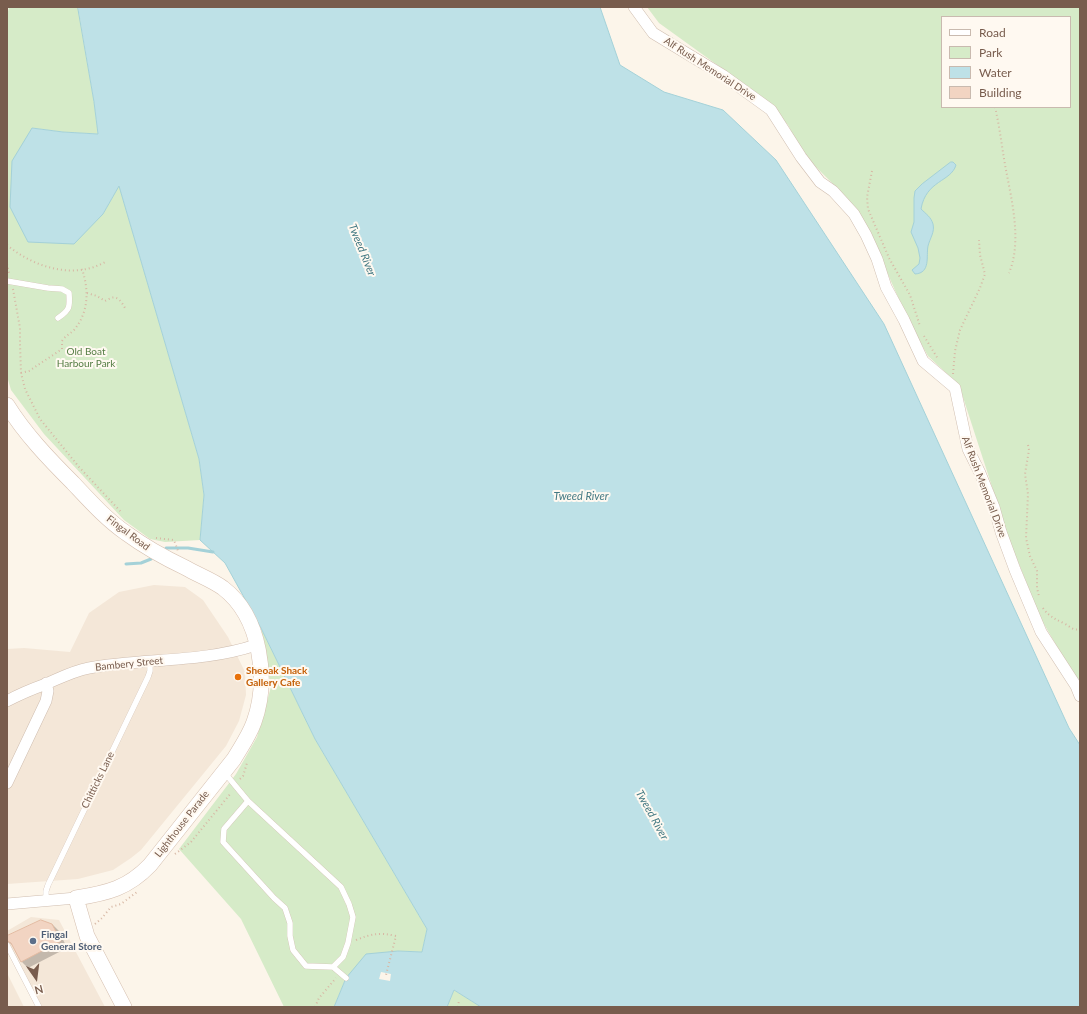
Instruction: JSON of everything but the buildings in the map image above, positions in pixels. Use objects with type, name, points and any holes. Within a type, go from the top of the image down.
[{"type":"street","name":"Alf Rush Memorial Drive","points":[[634,7],[653,33],[724,76],[771,110],[820,182],[833,191],[854,214],[866,234],[877,259],[886,287],[904,320],[923,361],[955,388],[968,449],[994,507],[1001,532],[1015,570],[1041,632],[1076,686],[1080,696]]},
{"type":"street","name":"Fingal Road","points":[[7,405],[31,439],[111,521],[147,548],[209,579],[238,602],[246,615],[256,645]]},
{"type":"street","name":"Bambery Street","points":[[7,701],[21,693],[87,669],[150,661],[208,657],[256,645]]},
{"type":"street","name":"Lighthouse Parade","points":[[7,904],[76,898],[114,890],[131,882],[142,874],[224,772],[245,741],[254,721],[258,706],[261,675],[256,645]]},
{"type":"street","points":[[7,783],[46,701],[48,691],[46,684]]},
{"type":"street","points":[[76,898],[87,936],[124,1007]]},
{"type":"lane","points":[[9,281],[62,289],[69,293],[70,304],[67,312],[58,318]]},
{"type":"lane","name":"Chitticks Lane","points":[[46,900],[48,885],[148,677],[150,671],[150,661]]},
{"type":"lane","points":[[224,772],[248,800],[341,887],[349,904],[352,917],[348,943],[343,957],[333,967]]},
{"type":"lane","points":[[248,800],[224,829],[223,842],[285,908],[290,923],[290,936],[294,950],[306,966],[333,967],[346,978]]},
{"type":"lane","points":[[7,945],[39,1007]]},
{"type":"path","points":[[995,108],[1011,196],[1014,225],[1015,252],[1013,265],[1009,273]]},
{"type":"path","points":[[872,171],[866,197],[868,209],[889,258],[910,296],[921,329]]},
{"type":"path","points":[[955,388],[953,366],[960,330],[985,274],[980,255],[979,240]]},
{"type":"path","points":[[7,245],[18,254],[38,264],[67,270],[98,266],[105,262]]},
{"type":"path","points":[[7,264],[9,281],[20,328],[21,373],[25,389],[40,419],[79,467],[122,513]]},
{"type":"path","points":[[21,373],[29,371],[62,349],[62,341],[73,330],[83,314],[85,309],[87,287],[82,269]]},
{"type":"path","points":[[87,293],[97,296],[105,301],[112,297],[118,299],[126,310]]},
{"type":"path","points":[[923,334],[940,362]]},
{"type":"path","points":[[950,369],[953,366]]},
{"type":"path","points":[[1028,445],[1029,450],[1025,474],[1028,494],[1026,538],[1030,556],[1037,571],[1037,588],[1039,599]]},
{"type":"path","points":[[152,537],[174,540],[178,550],[183,555]]},
{"type":"path","points":[[1042,606],[1053,619],[1065,624],[1073,630],[1080,629]]},
{"type":"path","points":[[170,858],[191,842],[230,794],[235,785],[243,776],[247,761]]},
{"type":"path","points":[[84,927],[97,923],[111,907],[121,904],[134,896],[139,890]]},
{"type":"path","points":[[348,943],[375,934],[396,936],[386,975]]},
{"type":"path","points":[[315,1007],[319,998],[341,973]]},
{"type":"path","points":[[458,1007],[459,1000]]},
{"type":"shaded area","points":[[154,585],[185,587],[203,600],[228,637],[245,672],[246,695],[239,721],[226,746],[141,850],[131,858],[113,870],[78,879],[7,884],[7,649],[24,648],[70,652],[89,613],[119,592]]},
{"type":"shaded area","points":[[31,917],[59,920],[105,1007],[42,1007],[7,941],[7,931]]},
{"type":"shaded area","points":[[7,973],[24,1007],[7,1007]]},
{"type":"green space","name":"Old Boat Harbour Park","points":[[9,7],[78,7],[98,134],[32,128],[103,214],[119,185],[199,459],[204,495],[200,540],[165,542],[150,539],[124,520],[44,434],[11,390],[7,376],[7,16]]},
{"type":"green space","points":[[647,7],[1080,7],[1080,686],[1041,619],[1010,542],[959,385],[928,356],[909,322],[871,236],[848,199],[804,155],[788,125],[763,98],[659,23]]},
{"type":"green space","points":[[261,628],[315,739],[427,929],[422,952],[398,951],[346,978],[334,1007],[284,1007],[241,919],[179,849],[236,774],[257,737],[271,687]]},
{"type":"green space","points":[[454,990],[481,1007],[447,1007]]},
{"type":"water","name":"Tweed River","points":[[78,7],[600,7],[620,65],[664,92],[723,110],[776,160],[884,324],[1069,728],[1080,745],[1080,1007],[481,1007],[454,990],[447,1007],[334,1007],[346,978],[366,954],[398,951],[422,952],[427,929],[315,739],[261,628],[225,563],[200,540],[204,495],[199,459],[119,186],[103,214],[74,244],[28,242],[10,207],[12,161],[32,128],[98,134]]},
{"type":"water","points":[[951,162],[956,165],[953,171],[933,187],[924,199],[921,209],[931,219],[933,230],[928,246],[926,267],[924,271],[915,274],[912,270],[919,264],[920,258],[918,248],[911,232],[914,222],[915,191]]},
{"type":"pier","points":[[381,972],[391,974],[390,981],[379,979]]},
{"type":"waterway","points":[[166,548],[188,548],[213,552]]},
{"type":"waterway","points":[[126,564],[141,563],[151,559]]},
{"type":"place","name":"Sheoak Shack Gallery Cafe","points":[[238,677]]},
{"type":"place","name":"Fingal General Store","points":[[33,941]]}]
